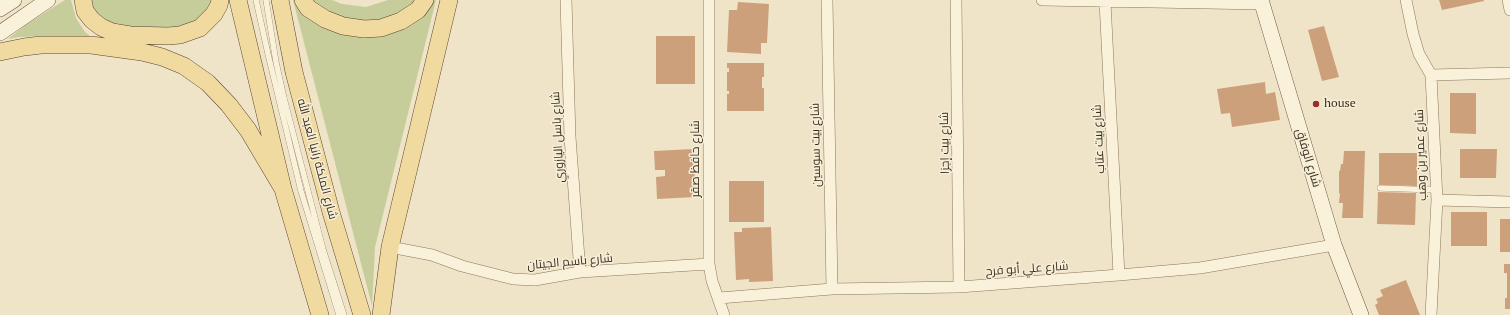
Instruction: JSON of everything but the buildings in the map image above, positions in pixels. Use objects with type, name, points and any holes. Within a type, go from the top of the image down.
[{"type":"main road","points":[[83,0],[85,11],[92,20],[112,32],[130,35],[168,36],[180,35],[200,28],[214,14],[220,0]]},
{"type":"main road","points":[[238,0],[282,189],[320,315]]},
{"type":"main road","name":"شارع الملكة رانيا العبد الله","points":[[280,0],[294,72],[331,212],[362,315]]},
{"type":"main road","points":[[303,0],[308,8],[325,19],[343,26],[364,29],[381,28],[402,21],[418,10],[425,0]]},
{"type":"main road","points":[[381,315],[390,247],[449,0]]},
{"type":"main road","points":[[0,52],[41,45],[91,45],[142,52],[162,57],[184,66],[208,84],[229,105],[248,130],[282,189]]},
{"type":"street","points":[[0,9],[14,0]]},
{"type":"street","points":[[0,33],[48,0]]},
{"type":"street","name":"شارع باسل اليازوري","points":[[566,0],[570,137],[580,272]]},
{"type":"street","name":"شارع حافظ صقر","points":[[709,0],[709,264],[712,281],[724,315]]},
{"type":"street","name":"شارع بيت سوسين","points":[[827,0],[832,289]]},
{"type":"street","name":"شارع بيت إجزا","points":[[956,0],[959,287]]},
{"type":"street","points":[[1042,0],[1105,2],[1262,2]]},
{"type":"street","name":"شارع عمير بن وهب","points":[[1406,0],[1419,54],[1431,75],[1436,195],[1431,315]]},
{"type":"street","points":[[1508,0],[1510,10]]},
{"type":"street","name":"شارع بيت عتاب","points":[[1105,2],[1119,275]]},
{"type":"street","name":"شارع الوفاق","points":[[1262,2],[1334,245],[1361,315]]},
{"type":"street","points":[[1431,75],[1510,73]]},
{"type":"street","points":[[1436,195],[1510,202]]},
{"type":"street","name":"شارع علي أبو فرح","points":[[719,298],[832,289],[959,287],[1119,275],[1200,268],[1334,245]]},
{"type":"street","name":"شارع باسم الجيتان","points":[[390,247],[432,255],[469,268],[513,279],[535,280],[580,272],[709,264]]},
{"type":"lane","points":[[256,0],[301,191],[339,315]]},
{"type":"lane","points":[[266,0],[276,62],[284,98],[323,249],[344,315]]},
{"type":"lane","points":[[1380,188],[1436,195]]},
{"type":"green space","points":[[65,0],[71,0],[76,18],[85,32],[100,40],[42,36],[8,39],[27,24]]},
{"type":"green space","points":[[92,0],[213,0],[203,16],[185,29],[116,28],[97,14],[93,8]]},
{"type":"green space","points":[[293,0],[332,0],[342,4],[366,7],[388,0],[436,0],[375,247],[372,306]]},
{"type":"place","name":"house","points":[[1316,104]]}]
